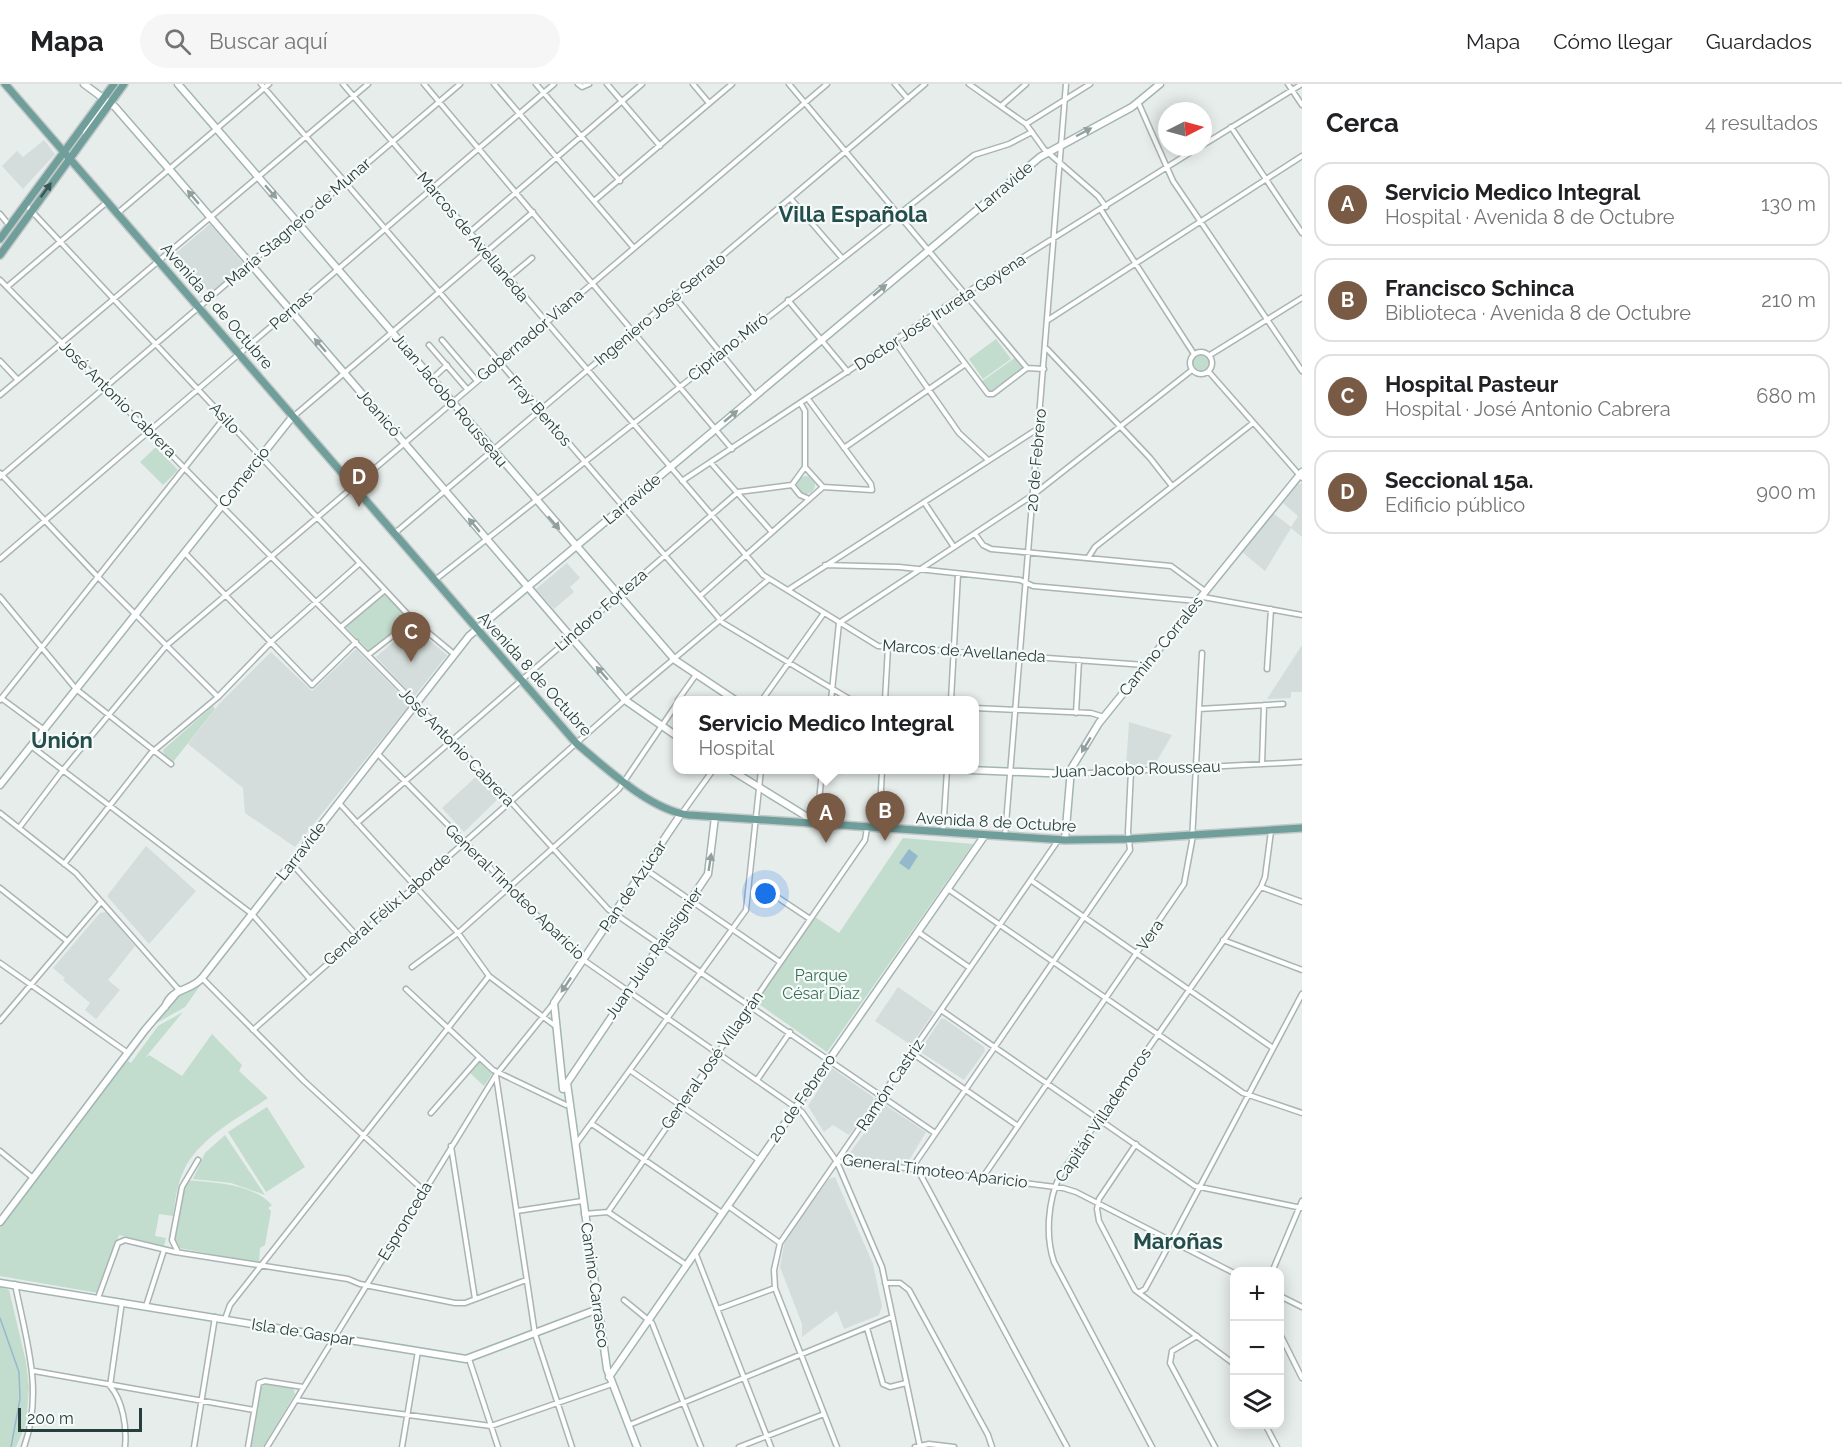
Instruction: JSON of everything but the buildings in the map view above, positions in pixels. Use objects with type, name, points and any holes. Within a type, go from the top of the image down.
[{"type":"main road","name":"Avenida 8 de Octubre","points":[[5,84],[119,212],[293,417],[576,743],[625,782],[681,814],[879,829],[1062,840],[1129,839],[1302,828]]},
{"type":"main road","points":[[0,238],[114,84]]},
{"type":"main road","points":[[0,255],[124,84]]},
{"type":"main road","points":[[0,245],[8,227]]},
{"type":"street","name":"Joanicó","points":[[84,84],[110,104],[169,169],[625,700],[673,734]]},
{"type":"street","name":"Juan Jacobo Rousseau","points":[[178,84],[618,597],[675,660],[694,676],[728,696]]},
{"type":"street","points":[[119,212],[263,86],[269,84]]},
{"type":"street","name":"Marcos de Avellaneda","points":[[343,84],[546,323],[769,579],[876,646],[1146,665]]},
{"type":"street","points":[[0,395],[158,259],[368,84]]},
{"type":"street","points":[[424,84],[732,449]]},
{"type":"street","name":"María Stagnero de Munar","points":[[1,475],[106,388],[460,84]]},
{"type":"street","points":[[494,84],[633,247]]},
{"type":"street","points":[[536,84],[620,181]]},
{"type":"street","name":"Pernas","points":[[0,559],[200,390],[554,84]]},
{"type":"street","points":[[580,86],[589,84]]},
{"type":"street","points":[[607,84],[660,146]]},
{"type":"street","points":[[469,233],[642,84]]},
{"type":"street","points":[[693,84],[710,103]]},
{"type":"street","points":[[594,201],[732,84]]},
{"type":"street","points":[[789,84],[1027,368]]},
{"type":"street","name":"Gobernador Viana","points":[[19,828],[108,714],[166,646],[827,84]]},
{"type":"street","points":[[895,84],[908,99]]},
{"type":"street","name":"Ingeniero José Serrato","points":[[395,534],[925,84]]},
{"type":"street","points":[[969,84],[976,86],[1026,124],[1047,152],[1098,196],[1106,207]]},
{"type":"street","points":[[1001,106],[1026,84]]},
{"type":"street","name":"20 de Febrero","points":[[1005,836],[1066,84]]},
{"type":"street","points":[[1026,124],[1090,84]]},
{"type":"street","name":"Larravide","points":[[1,1216],[33,1178],[172,995],[179,990],[194,986],[202,978],[454,654],[477,629],[1047,152],[1138,102],[1160,84]]},
{"type":"street","points":[[1288,84],[1302,105]]},
{"type":"street","name":"Doctor José Irureta Goyena","points":[[1212,139],[1302,84]]},
{"type":"street","name":"Fray Bentos","points":[[263,86],[720,620],[843,696]]},
{"type":"street","points":[[86,136],[87,127],[103,106],[102,99]]},
{"type":"street","points":[[1138,102],[1166,161],[1166,168],[1302,371]]},
{"type":"street","points":[[1231,127],[1302,233]]},
{"type":"street","name":"Cipriano Miró","points":[[435,580],[974,155],[1009,144],[1032,132]]},
{"type":"street","name":"Doctor José Irureta Goyena","points":[[682,481],[966,293],[1185,156]]},
{"type":"street","points":[[1048,320],[1302,156]]},
{"type":"street","points":[[791,199],[842,258]]},
{"type":"street","points":[[7,287],[109,201]]},
{"type":"street","name":"Asilo","points":[[25,204],[413,620],[454,654]]},
{"type":"street","points":[[1101,210],[1194,354]]},
{"type":"street","name":"Comercio","points":[[0,785],[293,417],[533,212]]},
{"type":"street","points":[[0,214],[8,227]]},
{"type":"street","points":[[508,278],[532,258]]},
{"type":"street","name":"José Antonio Cabrera","points":[[0,280],[452,740],[605,906],[935,1133]]},
{"type":"street","points":[[674,296],[755,395]]},
{"type":"street","points":[[1210,355],[1302,298]]},
{"type":"street","points":[[788,300],[848,372]]},
{"type":"street","points":[[930,317],[964,365],[990,395],[1027,368],[1044,369]]},
{"type":"street","points":[[442,340],[477,381]]},
{"type":"street","points":[[894,340],[959,434],[987,459]]},
{"type":"street","points":[[429,345],[467,389]]},
{"type":"street","points":[[1046,348],[1172,486]]},
{"type":"street","points":[[1192,370],[1190,360],[1194,354],[1202,351],[1210,355],[1213,364],[1209,372]]},
{"type":"street","points":[[0,361],[18,380]]},
{"type":"street","points":[[432,379],[447,365]]},
{"type":"street","points":[[844,448],[964,365]]},
{"type":"street","points":[[831,696],[839,622],[1033,495],[1192,370]]},
{"type":"street","points":[[1192,370],[1200,374],[1209,372]]},
{"type":"street","points":[[1209,372],[1301,475]]},
{"type":"street","points":[[700,596],[807,498],[823,487],[872,490],[871,484],[808,398]]},
{"type":"street","points":[[738,492],[792,485],[805,467],[805,411],[801,404]]},
{"type":"street","points":[[44,730],[0,698],[186,469],[225,417]]},
{"type":"street","points":[[1088,558],[1095,547],[1253,423]]},
{"type":"street","points":[[788,590],[987,459],[1039,428]]},
{"type":"street","points":[[711,463],[771,531]]},
{"type":"street","points":[[805,467],[823,487]]},
{"type":"street","points":[[1,475],[135,616],[218,697]]},
{"type":"street","name":"Camino Corrales","points":[[1062,840],[1070,774],[1104,717],[1301,475]]},
{"type":"street","points":[[792,485],[807,498]]},
{"type":"street","name":"Lindoro Forteza","points":[[357,823],[520,679],[738,492]]},
{"type":"street","points":[[924,502],[954,548]]},
{"type":"street","points":[[975,534],[987,548],[1171,566],[1201,596]]},
{"type":"street","points":[[185,552],[312,686],[356,642]]},
{"type":"street","points":[[64,864],[155,751],[218,697],[271,642],[360,563]]},
{"type":"street","points":[[825,565],[919,569],[1026,582],[1033,586],[1201,596],[1302,615]]},
{"type":"street","points":[[951,696],[958,574]]},
{"type":"street","name":"General Félix Laborde","points":[[253,1030],[625,700],[769,579]]},
{"type":"street","points":[[341,627],[385,590]]},
{"type":"street","points":[[0,597],[76,689],[171,764]]},
{"type":"street","points":[[1267,669],[1271,609]]},
{"type":"street","points":[[765,696],[824,613]]},
{"type":"street","points":[[368,655],[413,620]]},
{"type":"street","points":[[885,696],[888,647]]},
{"type":"street","name":"Vera","points":[[983,1177],[1182,888],[1192,834],[1202,652]]},
{"type":"street","points":[[1076,712],[1079,660]]},
{"type":"street","points":[[681,696],[694,676]]},
{"type":"street","points":[[1199,709],[1283,704]]},
{"type":"street","points":[[1262,764],[1264,705]]},
{"type":"street","points":[[979,708],[1076,712],[1104,717]]},
{"type":"street","points":[[412,967],[458,933],[625,782],[673,709]]},
{"type":"street","points":[[32,746],[252,914],[309,978]]},
{"type":"street","name":"General Timoteo Aparicio","points":[[378,754],[509,887],[584,959],[796,1107],[837,1162],[850,1161],[983,1177],[1076,1192],[1230,1271]]},
{"type":"street","name":"Juan Jacobo Rousseau","points":[[979,770],[1070,774],[1302,762]]},
{"type":"street","points":[[911,1169],[1130,850],[1131,771]]},
{"type":"street","name":"Pan de Azúcar","points":[[554,1003],[710,774]]},
{"type":"street","points":[[738,774],[817,824],[822,774]]},
{"type":"street","points":[[574,1145],[631,1071],[746,910],[761,774]]},
{"type":"street","points":[[879,829],[882,774]]},
{"type":"street","points":[[943,832],[947,774]]},
{"type":"street","points":[[339,803],[458,933],[489,976],[544,1014],[555,1027]]},
{"type":"street","points":[[0,813],[76,873],[179,990]]},
{"type":"street","name":"Juan Julio Raissignier","points":[[567,1079],[690,900],[711,865],[715,817]]},
{"type":"street","name":"General José Villagrán","points":[[608,1212],[865,840],[867,828]]},
{"type":"street","name":"Capitán Villademoros","points":[[1152,1447],[1054,1262],[1049,1237],[1055,1187],[1188,990],[1261,887],[1265,877],[1271,830]]},
{"type":"street","name":"20 de Febrero","points":[[610,1380],[620,1361],[685,1264],[985,835]]},
{"type":"street","name":"Ramón Castriz","points":[[775,1288],[774,1270],[780,1243],[1000,925],[1062,840]]},
{"type":"street","points":[[291,864],[357,936]]},
{"type":"street","points":[[644,869],[780,962]]},
{"type":"street","points":[[1032,881],[1273,1048]]},
{"type":"street","points":[[1261,887],[1302,902]]},
{"type":"street","points":[[0,888],[67,941]]},
{"type":"street","points":[[765,889],[810,919]]},
{"type":"street","points":[[948,890],[1248,1096],[1302,1113]]},
{"type":"street","points":[[0,1021],[101,902]]},
{"type":"street","points":[[917,932],[970,968]]},
{"type":"street","points":[[1223,940],[1302,970]]},
{"type":"street","points":[[0,963],[29,986],[128,1053]]},
{"type":"street","points":[[225,1319],[230,1305],[489,976]]},
{"type":"street","points":[[202,978],[253,1030],[423,1190]]},
{"type":"street","points":[[406,989],[497,1074],[566,1105]]},
{"type":"street","points":[[1140,1292],[1145,1289],[1302,994]]},
{"type":"street","name":"Espronceda","points":[[267,1447],[451,1145],[497,1074],[554,1003]]},
{"type":"street","name":"Camino Carrasco","points":[[554,1003],[555,1027],[570,1119]]},
{"type":"street","points":[[942,1010],[1200,1187],[1301,1208]]},
{"type":"street","points":[[757,1080],[790,1032]]},
{"type":"street","points":[[912,1053],[1018,1126]]},
{"type":"street","points":[[431,1113],[479,1058]]},
{"type":"street","points":[[631,1071],[759,1160]]},
{"type":"street","points":[[497,1074],[535,1334],[572,1447]]},
{"type":"street","name":"Camino Carrasco","points":[[567,1079],[570,1119],[606,1366],[637,1447]]},
{"type":"street","points":[[592,1124],[722,1213]]},
{"type":"street","points":[[1136,1144],[1098,1203],[1099,1221],[1133,1288],[1230,1359]]},
{"type":"street","points":[[451,1145],[475,1299]]},
{"type":"street","points":[[0,1151],[33,1178]]},
{"type":"street","points":[[178,1252],[172,1240],[182,1187],[198,1160]]},
{"type":"street","points":[[837,1162],[881,1264],[918,1446],[937,1444],[954,1447]]},
{"type":"street","points":[[917,1170],[1067,1447]]},
{"type":"street","points":[[517,1211],[582,1201]]},
{"type":"street","points":[[1274,1267],[1302,1201]]},
{"type":"street","points":[[727,1206],[780,1243]]},
{"type":"street","points":[[584,1214],[608,1212],[685,1264]]},
{"type":"street","points":[[98,1298],[118,1243],[125,1240],[164,1250],[348,1279],[366,1285],[455,1303],[475,1299],[526,1280]]},
{"type":"street","points":[[146,1306],[164,1250]]},
{"type":"street","points":[[694,1251],[771,1447]]},
{"type":"street","name":"Isla de Gaspar","points":[[0,1283],[469,1359]]},
{"type":"street","points":[[885,1283],[900,1283],[909,1290],[988,1435],[991,1447]]},
{"type":"street","points":[[14,1284],[34,1371],[33,1409],[25,1447]]},
{"type":"street","points":[[718,1309],[775,1288],[837,1447]]},
{"type":"street","points":[[1284,1298],[1302,1307]]},
{"type":"street","points":[[624,1300],[649,1320],[701,1447]]},
{"type":"street","points":[[1284,1302],[1288,1300]]},
{"type":"street","points":[[122,1302],[110,1386],[117,1395],[123,1417],[125,1447]]},
{"type":"street","points":[[498,1447],[469,1359],[598,1309]]},
{"type":"street","points":[[194,1447],[215,1317]]},
{"type":"street","points":[[628,1425],[892,1317]]},
{"type":"street","points":[[867,1328],[883,1384],[890,1387],[906,1383]]},
{"type":"street","points":[[1197,1336],[1172,1351],[1170,1363],[1215,1447]]},
{"type":"street","points":[[1284,1342],[1302,1378]]},
{"type":"street","points":[[407,1447],[402,1447],[418,1350]]},
{"type":"street","points":[[606,1366],[620,1361]]},
{"type":"street","points":[[34,1371],[254,1410]]},
{"type":"street","points":[[296,1400],[491,1426],[557,1403],[610,1380]]},
{"type":"street","points":[[248,1447],[260,1382],[303,1387]]},
{"type":"street","points":[[739,1447],[824,1414]]},
{"type":"street","points":[[1267,1429],[1277,1447]]},
{"type":"shaded area","points":[[44,140],[55,154],[23,189],[2,166],[17,151],[23,157]]},
{"type":"shaded area","points":[[210,224],[244,264],[210,293],[204,286],[202,288],[180,262],[182,260],[176,253]]},
{"type":"shaded area","points":[[1302,483],[1302,537],[1291,528],[1265,571],[1242,552],[1273,513],[1291,527],[1298,516],[1283,503],[1298,484]]},
{"type":"shaded area","points":[[567,563],[580,578],[570,587],[574,592],[554,609],[536,589]]},
{"type":"shaded area","points":[[412,626],[447,655],[414,697],[376,657]]},
{"type":"shaded area","points":[[1302,645],[1302,692],[1291,692],[1291,698],[1267,699]]},
{"type":"shaded area","points":[[356,649],[410,704],[295,847],[245,813],[243,788],[188,744],[220,703],[271,652],[312,691]]},
{"type":"shaded area","points":[[1129,722],[1172,735],[1155,764],[1126,766]]},
{"type":"shaded area","points":[[479,774],[500,797],[464,832],[442,808]]},
{"type":"shaded area","points":[[146,846],[196,891],[149,944],[107,896]]},
{"type":"shaded area","points":[[106,912],[135,946],[108,980],[120,990],[96,1019],[85,1010],[90,1003],[63,980],[65,978],[53,968],[100,913]]},
{"type":"shaded area","points":[[898,987],[934,1012],[911,1045],[875,1021]]},
{"type":"shaded area","points":[[941,1019],[945,1019],[984,1047],[985,1051],[964,1080],[922,1053],[921,1049]]},
{"type":"shaded area","points":[[832,1068],[873,1097],[874,1101],[849,1135],[833,1125],[824,1132],[808,1106]]},
{"type":"shaded area","points":[[885,1105],[926,1132],[907,1164],[850,1156],[849,1154]]},
{"type":"shaded area","points":[[835,1177],[873,1264],[882,1306],[879,1315],[844,1329],[837,1311],[802,1337],[802,1324],[780,1267],[785,1240],[829,1179]]},
{"type":"green space","points":[[996,339],[1011,359],[983,379],[969,359]]},
{"type":"green space","points":[[1202,353],[1209,356],[1212,363],[1209,370],[1202,373],[1195,370],[1192,363],[1195,356]]},
{"type":"green space","points":[[1016,357],[1022,365],[1021,370],[991,391],[987,391],[981,382]]},
{"type":"green space","points":[[156,447],[178,470],[163,485],[140,462]]},
{"type":"green space","points":[[802,476],[810,476],[815,481],[813,492],[802,494],[797,489],[797,481]]},
{"type":"green space","points":[[385,594],[409,620],[369,651],[346,627]]},
{"type":"green space","points":[[213,706],[215,709],[173,762],[164,755],[163,750]]},
{"type":"green space","name":"Parque César Díaz","points":[[903,838],[973,844],[827,1052],[756,1002],[815,917],[839,933]]},
{"type":"green space","points":[[202,983],[185,1007],[155,1024],[128,1061],[131,1063],[158,1026],[183,1012],[145,1058],[149,1055],[182,1076],[212,1034],[242,1065],[239,1071],[268,1098],[221,1129],[191,1158],[180,1181],[173,1216],[159,1214],[155,1236],[166,1238],[164,1246],[119,1235],[98,1293],[0,1276],[0,1226],[153,1024],[179,996]]},
{"type":"green space","points":[[480,1062],[492,1074],[484,1086],[469,1072]]},
{"type":"green space","points":[[267,1107],[305,1167],[266,1192],[228,1132]]},
{"type":"green space","points":[[225,1135],[265,1195],[231,1183],[193,1179],[205,1153]]},
{"type":"green space","points":[[186,1180],[243,1188],[254,1192],[272,1205],[268,1208],[271,1211],[265,1245],[260,1248],[259,1263],[179,1248],[175,1239]]},
{"type":"green space","points":[[0,1287],[9,1290],[26,1362],[29,1388],[26,1424],[16,1447],[0,1447]]},
{"type":"green space","points":[[267,1383],[293,1387],[295,1394],[263,1447],[250,1447],[260,1387]]},
{"type":"water","points":[[909,849],[918,856],[909,870],[899,863]]},
{"type":"waterway","points":[[0,1318],[19,1372],[20,1399],[11,1447]]},
{"type":"place","name":"Seccional 15a.","points":[[359,507]]},
{"type":"place","name":"Hospital Pasteur","points":[[411,662]]},
{"type":"place","name":"Francisco Schinca","points":[[885,841]]},
{"type":"place","name":"Servicio Medico Integral","points":[[826,843]]},
{"type":"district","name":"Villa Española","points":[[853,214]]},
{"type":"district","name":"Unión","points":[[62,740]]},
{"type":"district","name":"Maroñas","points":[[1178,1241]]}]
